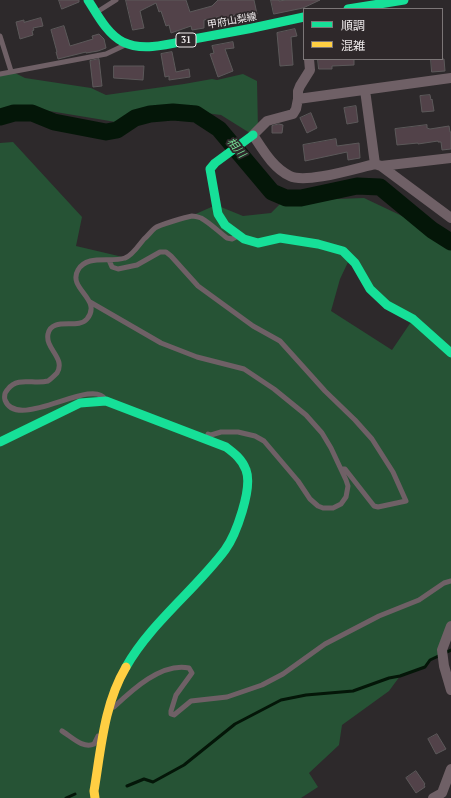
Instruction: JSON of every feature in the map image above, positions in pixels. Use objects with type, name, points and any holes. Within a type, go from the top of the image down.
[{"type":"street","points":[[88,0],[114,36],[126,44]]},
{"type":"street","points":[[354,8],[404,0]]},
{"type":"street","name":"甲府山梨線","points":[[126,44],[154,46],[247,30],[303,17]]},
{"type":"street","points":[[309,60],[310,70],[298,91],[296,109],[293,114],[267,121],[253,135],[215,163],[210,169],[218,214],[225,225],[244,239],[258,243],[280,238],[318,244],[343,251],[355,263],[370,289],[388,306],[413,319],[451,353]]},
{"type":"street","points":[[298,99],[451,78]]},
{"type":"street","points":[[365,90],[378,165],[451,218]]},
{"type":"street","points":[[253,135],[269,159],[282,171],[298,179],[313,178],[378,165],[451,158]]},
{"type":"street","points":[[0,442],[80,403],[106,401],[226,447],[242,461],[248,481],[248,495],[246,502],[232,540],[226,550],[139,646],[119,678],[108,711],[94,791],[95,798]]},
{"type":"street","points":[[451,626],[443,654],[444,666],[451,690]]},
{"type":"street","points":[[439,796],[451,769]]},
{"type":"lane","points":[[96,12],[116,0]]},
{"type":"lane","points":[[0,36],[11,71]]},
{"type":"lane","points":[[0,74],[106,54],[126,44]]},
{"type":"lane","points":[[201,437],[204,432],[211,435],[221,432],[238,432],[259,438],[268,445],[298,481],[310,499],[318,506],[323,508],[333,508],[338,506],[346,496],[348,486],[341,469],[331,448],[315,424],[274,389],[244,369],[197,357],[161,343],[90,302],[78,286],[76,275],[78,270],[86,262],[92,260],[127,258],[157,227],[191,216],[201,218],[227,238],[232,239],[239,235]]},
{"type":"lane","points":[[109,260],[112,267],[118,268],[137,265],[160,252],[166,252],[198,286],[252,326],[280,341],[325,391],[372,439],[393,472],[406,501],[378,507],[374,506],[345,469],[341,469]]},
{"type":"lane","points":[[90,302],[91,305],[89,315],[83,322],[79,324],[59,325],[53,327],[48,333],[51,348],[59,360],[60,365],[55,375],[46,381],[20,382],[12,384],[5,394],[5,399],[11,407],[24,410],[38,408],[87,394],[96,393],[102,395],[106,401]]},
{"type":"lane","points":[[62,731],[81,744],[89,746],[94,744],[108,711],[150,678],[168,669],[182,667],[189,668],[192,673],[176,695],[171,711],[171,714],[174,716],[191,701],[227,697],[262,685],[283,674],[325,644],[379,616],[419,600],[451,581]]},
{"type":"green space","points":[[11,71],[25,78],[91,88],[106,95],[212,79],[217,80],[243,74],[257,81],[258,130],[253,135],[221,115],[175,109],[141,113],[127,120],[116,122],[13,105],[0,110],[0,74]]},
{"type":"green space","points":[[13,142],[82,217],[76,246],[127,258],[154,229],[191,216],[216,205],[243,216],[271,213],[283,201],[364,198],[419,224],[451,249],[451,621],[440,645],[443,654],[430,660],[425,667],[400,676],[389,691],[342,725],[339,745],[309,773],[318,787],[301,798],[0,798],[0,143]],"holes":[[[350,258],[387,305],[413,319],[392,350],[331,311],[340,279]]]},
{"type":"building","points":[[59,0],[79,0],[79,2],[62,9]]},
{"type":"building","points":[[126,0],[186,0],[190,12],[212,6],[218,0],[254,0],[257,14],[248,16],[247,12],[231,16],[233,23],[220,25],[218,17],[204,20],[204,28],[192,30],[191,26],[171,33],[169,25],[166,26],[161,11],[159,12],[156,3],[140,11],[144,28],[133,30]]},
{"type":"building","points":[[271,0],[320,0],[303,8],[274,14]]},
{"type":"building","points":[[41,18],[43,26],[33,28],[33,35],[20,39],[16,22],[24,20],[24,22]]},
{"type":"building","points":[[64,26],[70,46],[93,39],[92,36],[99,34],[104,39],[106,48],[58,59],[51,30]]},
{"type":"building","points":[[295,29],[297,36],[291,37],[293,65],[280,66],[277,33]]},
{"type":"building","points":[[233,42],[234,48],[225,49],[233,71],[218,77],[210,54],[214,53],[212,46]]},
{"type":"building","points":[[172,52],[176,72],[189,69],[190,77],[169,80],[169,76],[165,77],[161,54]]},
{"type":"building","points":[[99,59],[102,86],[93,87],[90,61]]},
{"type":"building","points":[[444,59],[445,71],[432,72],[431,60]]},
{"type":"building","points":[[318,60],[354,60],[354,65],[332,66],[332,69],[319,69]]},
{"type":"building","points":[[114,66],[144,66],[143,80],[114,78]]},
{"type":"building","points":[[430,95],[434,111],[422,112],[420,96]]},
{"type":"building","points":[[356,106],[358,122],[347,124],[344,108]]},
{"type":"building","points":[[311,113],[317,128],[307,133],[300,118]]},
{"type":"building","points":[[279,124],[283,125],[282,133],[272,133],[272,126]]},
{"type":"building","points":[[427,125],[427,128],[430,129],[449,126],[451,132],[451,149],[442,150],[441,142],[438,141],[397,145],[395,129]]},
{"type":"building","points":[[336,139],[337,146],[359,143],[360,158],[348,160],[347,152],[305,161],[303,145]]},
{"type":"building","points":[[437,734],[446,749],[436,754],[428,739]]},
{"type":"building","points":[[416,771],[425,784],[425,787],[416,793],[406,778]]},
{"type":"waterway","name":"相川","points":[[0,117],[14,113],[32,113],[54,122],[106,132],[117,130],[135,118],[150,114],[173,112],[196,114],[219,129],[272,192],[286,198],[301,198],[357,186],[380,187],[432,230],[451,242]]},
{"type":"waterway","points":[[127,786],[144,779],[153,782],[184,765],[235,724],[281,700],[306,695],[353,691],[425,667],[430,660],[451,650]]},
{"type":"waterway","points":[[66,798],[75,794]]},
{"type":"traffic: fast","points":[[88,0],[107,29],[112,34],[123,42],[141,47],[161,46],[303,17]]},
{"type":"traffic: fast","points":[[354,8],[404,0]]},
{"type":"traffic: fast","points":[[253,135],[215,163],[210,169],[218,214],[225,225],[244,239],[258,243],[280,238],[318,244],[343,251],[355,263],[370,289],[387,305],[413,319],[451,353]]},
{"type":"traffic: fast","points":[[0,442],[80,403],[106,401],[226,447],[238,457],[244,466],[248,478],[245,499],[234,534],[225,550],[147,636],[126,667]]},
{"type":"traffic: slow","points":[[95,798],[94,791],[104,727],[113,696],[126,667]]}]
